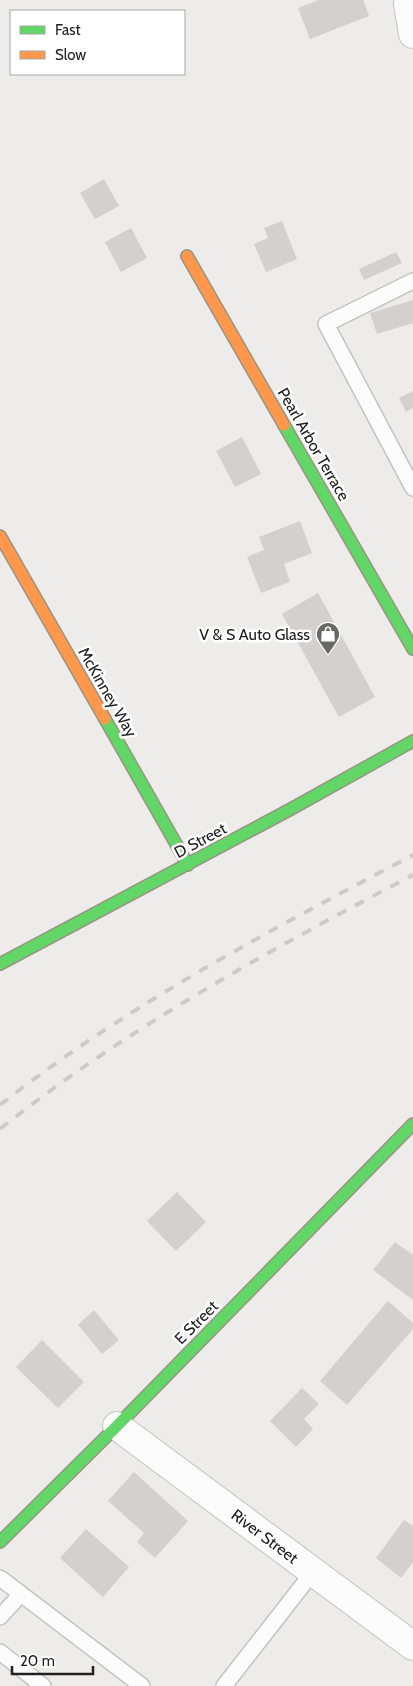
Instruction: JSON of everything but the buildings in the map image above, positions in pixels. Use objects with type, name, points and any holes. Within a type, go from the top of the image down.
[{"type":"street","points":[[408,4],[413,34]]},
{"type":"street","name":"Pearl Arbor Terrace","points":[[187,256],[413,649]]},
{"type":"street","name":"McKinney Way","points":[[0,536],[188,865]]},
{"type":"street","name":"D Street","points":[[0,964],[291,810],[413,741]]},
{"type":"street","name":"E Street","points":[[0,1542],[117,1426],[413,1124]]},
{"type":"street","name":"River Street","points":[[117,1426],[413,1646]]},
{"type":"lane","points":[[413,281],[326,324],[413,488]]},
{"type":"lane","points":[[224,1686],[312,1572]]},
{"type":"lane","points":[[0,1578],[142,1686]]},
{"type":"lane","points":[[0,1617],[21,1594]]},
{"type":"lane","points":[[0,1652],[43,1686]]},
{"type":"railway","points":[[0,1105],[98,1034],[149,1002],[253,941],[413,855]]},
{"type":"railway","points":[[0,1129],[98,1057],[200,992],[306,932],[413,875]]},
{"type":"traffic: fast","points":[[284,425],[413,649]]},
{"type":"traffic: fast","points":[[105,719],[188,865]]},
{"type":"traffic: fast","points":[[0,964],[291,809],[413,741]]},
{"type":"traffic: fast","points":[[0,1542],[117,1426],[413,1124]]},
{"type":"traffic: slow","points":[[187,256],[284,425]]},
{"type":"traffic: slow","points":[[0,536],[105,719]]},
{"type":"place","name":"V & S Auto Glass","points":[[328,655]]}]
